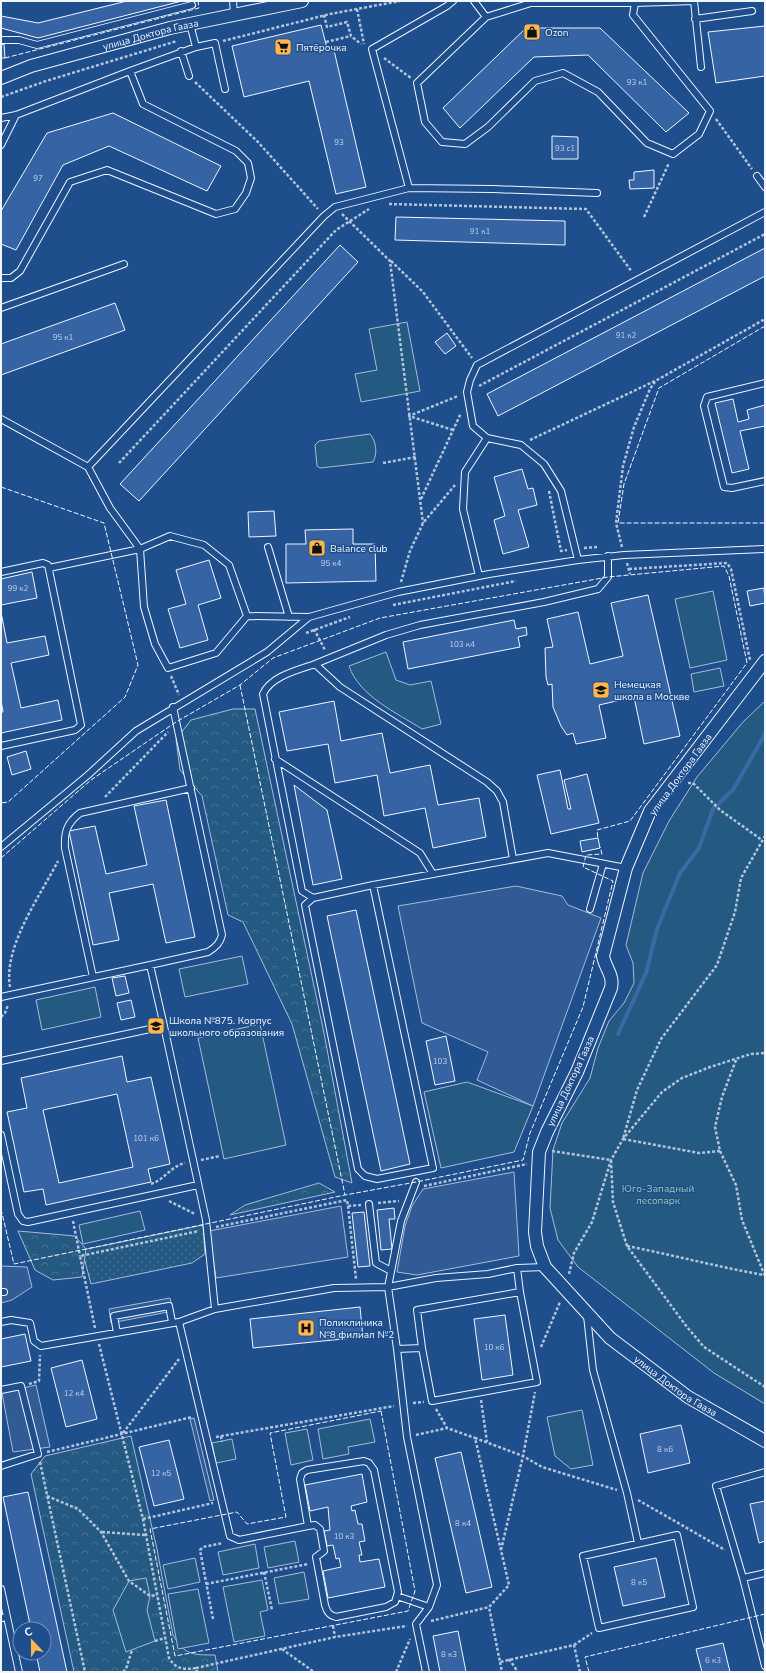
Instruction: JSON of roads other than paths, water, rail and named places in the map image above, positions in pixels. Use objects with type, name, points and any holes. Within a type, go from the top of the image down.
[{"type":"street","name":"улица Доктора Гааза","points":[[1,78],[31,66],[190,24],[302,1]]},
{"type":"street","name":"улица Доктора Гааза","points":[[765,661],[650,811],[626,868],[603,956],[604,964],[613,981],[577,1072],[539,1152],[534,1232],[537,1246],[545,1267],[610,1338],[688,1397],[765,1441]]},
{"type":"lane","points":[[233,1],[234,14]]},
{"type":"lane","points":[[409,188],[372,49],[447,6],[453,1]]},
{"type":"lane","points":[[474,1],[486,17]]},
{"type":"lane","points":[[635,3],[633,15],[710,111],[699,134],[673,154],[647,143],[598,92],[563,73],[536,81],[488,127],[465,144],[442,142],[425,122],[417,83],[486,17],[531,3],[635,3],[694,1],[701,67]]},
{"type":"lane","points":[[1,40],[19,40],[38,45],[192,5]]},
{"type":"lane","points":[[695,19],[752,11]]},
{"type":"lane","points":[[190,24],[196,47]]},
{"type":"lane","points":[[1,118],[16,115],[181,51],[215,43],[226,89]]},
{"type":"lane","points":[[181,51],[189,76]]},
{"type":"lane","points":[[1,278],[11,278],[20,271],[70,182],[108,170],[216,214],[235,209],[246,193],[251,178],[248,163],[236,151],[143,104],[130,71]]},
{"type":"lane","points":[[1,144],[16,115]]},
{"type":"lane","points":[[757,176],[765,187]]},
{"type":"lane","points":[[88,467],[324,216],[335,207],[409,188],[493,189],[597,193]]},
{"type":"lane","points":[[578,560],[561,491],[544,464],[521,444],[487,438],[473,426],[467,392],[470,380],[477,366],[765,212]]},
{"type":"lane","points":[[1,308],[124,264]]},
{"type":"lane","points":[[765,383],[707,397],[704,406],[724,487],[732,488],[765,481]]},
{"type":"lane","points":[[1,419],[88,467],[110,508],[140,549],[144,607],[155,644],[168,668],[216,654],[246,616]]},
{"type":"lane","points":[[479,576],[463,509],[465,472],[487,438]]},
{"type":"lane","points":[[49,568],[140,549],[170,536],[204,545],[229,564],[246,616]]},
{"type":"lane","points":[[268,547],[289,617]]},
{"type":"lane","points":[[246,616],[309,618],[398,592],[479,576],[608,556],[765,549]]},
{"type":"lane","points":[[313,898],[302,890],[264,705],[263,694],[266,687],[289,673],[316,664],[386,635],[420,625],[544,602],[598,589],[608,577],[608,556]]},
{"type":"lane","points":[[1,572],[43,563],[47,564],[80,725],[75,730],[1,746]]},
{"type":"lane","points":[[1,847],[88,775],[136,731],[173,707],[266,652],[309,618]]},
{"type":"lane","points":[[316,664],[340,686],[487,782],[497,791],[503,802],[513,859]]},
{"type":"lane","points":[[1,997],[208,952],[216,947],[222,935],[173,707]]},
{"type":"lane","points":[[275,759],[420,853],[433,874]]},
{"type":"lane","points":[[93,977],[65,848],[66,829],[71,820],[80,813],[190,788]]},
{"type":"lane","points":[[373,885],[433,1168],[414,1173],[377,1179],[365,1176],[358,1169],[305,905],[313,898],[373,885],[548,853],[626,868]]},
{"type":"lane","points":[[590,909],[603,864]]},
{"type":"lane","points":[[150,964],[206,1220],[215,1309]]},
{"type":"lane","points":[[1,1061],[164,1026]]},
{"type":"lane","points":[[1,1135],[20,1218],[28,1222],[198,1185]]},
{"type":"lane","points":[[416,1182],[402,1220],[388,1287],[407,1437],[437,1585],[430,1607],[416,1624],[426,1672]]},
{"type":"lane","points":[[370,1204],[376,1263],[391,1271]]},
{"type":"lane","points":[[1,1322],[11,1320],[30,1323],[34,1341],[41,1346],[176,1322],[215,1309],[334,1288],[388,1287],[436,1278],[488,1274],[517,1268],[545,1267]]},
{"type":"lane","points":[[517,1268],[537,1382],[432,1401],[422,1348],[417,1310],[520,1292]]},
{"type":"lane","points":[[116,1333],[114,1316],[169,1306],[185,1350],[227,1532],[233,1539],[239,1540],[315,1525],[320,1529],[324,1550],[316,1555],[317,1562],[325,1605],[327,1611],[331,1615],[336,1617],[386,1607],[395,1602],[397,1596],[374,1470],[369,1463],[360,1460],[307,1470],[302,1473],[300,1479],[308,1526]]},
{"type":"lane","points":[[587,1313],[593,1370],[627,1493],[638,1543]]},
{"type":"lane","points":[[397,1349],[422,1348]]},
{"type":"lane","points":[[1,1390],[21,1386],[38,1454],[1,1466]]},
{"type":"lane","points":[[765,1472],[716,1486],[738,1558],[765,1666]]},
{"type":"lane","points":[[677,1535],[693,1607],[599,1628],[583,1556],[638,1543],[677,1535]]},
{"type":"lane","points":[[743,1578],[765,1573]]},
{"type":"lane","points":[[1,1589],[4,1617],[19,1672]]},
{"type":"lane","points":[[397,1596],[430,1607]]},
{"type":"waterway","points":[[618,1034],[646,973],[657,929],[680,873],[699,848],[713,809],[733,790],[765,734]]},
{"type":"place","name":"Ozon","points":[[532,32]]},
{"type":"place","name":"Пятёрочка","points":[[283,47]]},
{"type":"place","name":"Balance club","points":[[317,548]]},
{"type":"place","name":"Немецкая школа в Москве","points":[[601,690]]},
{"type":"place","name":"Школа №875. Корпус школьного образования","points":[[156,1026]]},
{"type":"place","name":"Поликлиника №8 филиал №2","points":[[306,1328]]},
{"type":"park label","name":"Юго-Западный лесопарк","points":[[658,1194]]}]
